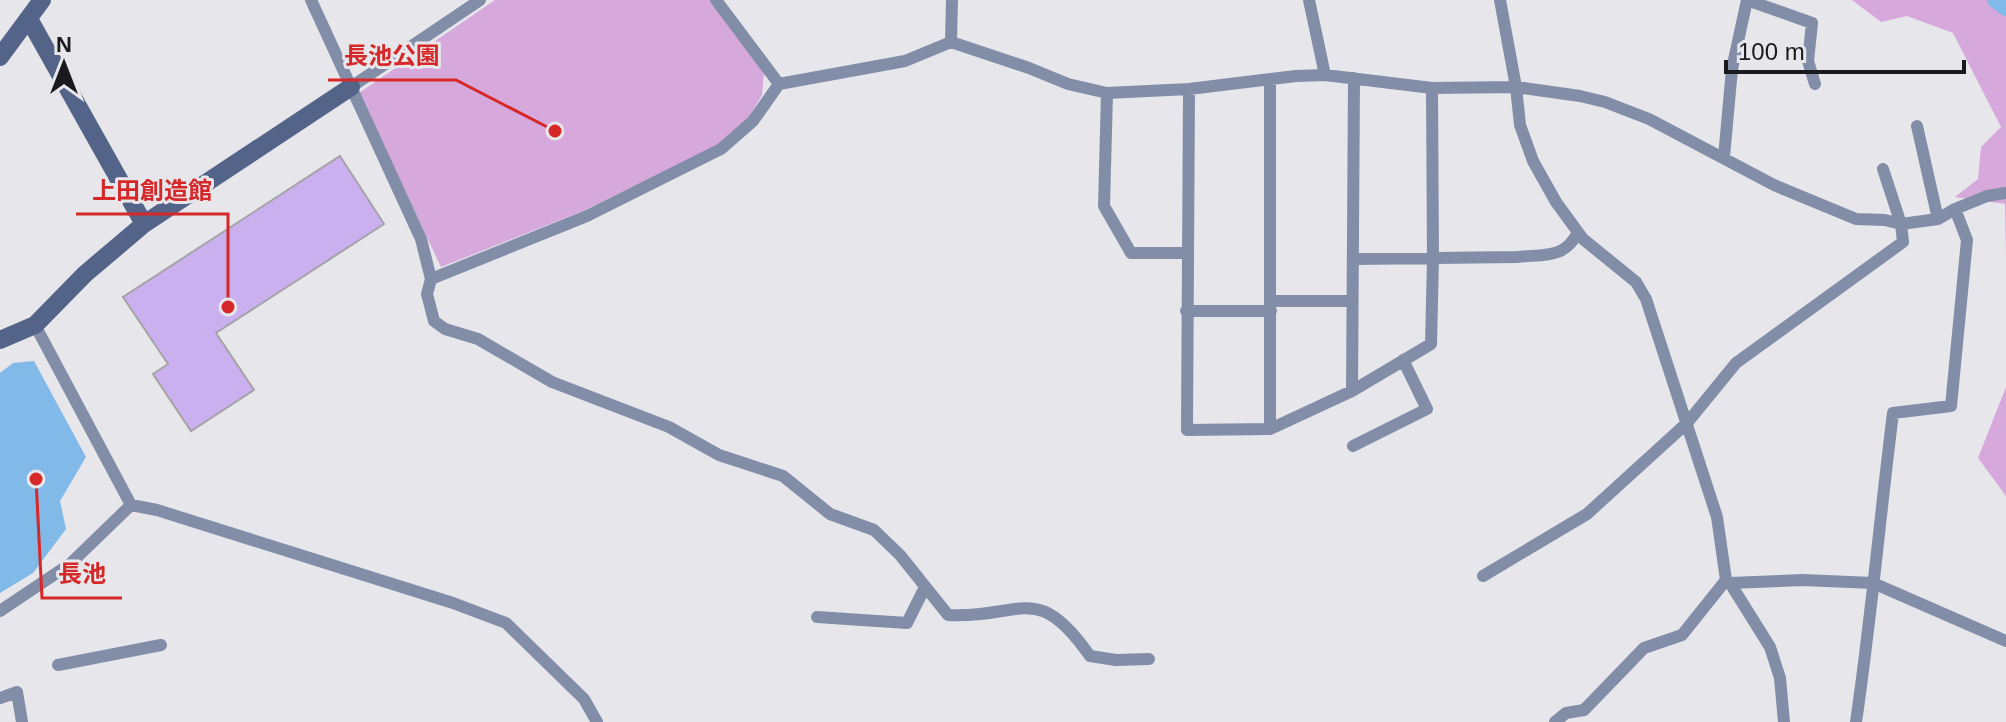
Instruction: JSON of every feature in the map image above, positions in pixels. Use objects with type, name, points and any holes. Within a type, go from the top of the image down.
[{"type":"street","points":[[0,57],[42,0]]},
{"type":"street","points":[[311,0],[421,239],[431,279],[427,294],[434,321],[445,329],[478,339],[552,382],[669,427],[719,455],[783,476],[830,514],[874,530],[900,555],[948,615],[968,616],[1022,606],[1044,609],[1068,629],[1090,656],[1116,660],[1149,659]]},
{"type":"street","points":[[0,340],[35,325],[85,274],[144,224],[480,0]]},
{"type":"street","points":[[716,0],[779,84]]},
{"type":"street","points":[[951,42],[952,0]]},
{"type":"street","points":[[1309,0],[1325,75]]},
{"type":"street","points":[[1500,0],[1520,125],[1533,161],[1556,202],[1578,232],[1636,282],[1646,299],[1717,517],[1728,582],[1770,647],[1780,678],[1784,722]]},
{"type":"street","points":[[1724,157],[1732,69],[1747,0],[1812,23],[1808,61],[1815,84]]},
{"type":"street","points":[[29,19],[144,224]]},
{"type":"street","points":[[431,279],[587,216],[721,149],[753,121],[779,84],[905,61],[951,42],[1068,84],[1107,93],[1189,89],[1325,75],[1432,88],[1516,87],[1605,102],[1649,119],[1774,185],[1856,219],[1901,224],[1938,219],[1987,196],[2006,193]]},
{"type":"street","points":[[1352,391],[1354,78]]},
{"type":"street","points":[[1270,79],[1270,429]]},
{"type":"street","points":[[1189,89],[1187,430],[1270,429],[1352,391],[1431,344],[1432,88]]},
{"type":"street","points":[[1107,93],[1104,206],[1131,253],[1186,253]]},
{"type":"street","points":[[1917,126],[1938,219]]},
{"type":"street","points":[[1483,576],[1587,514],[1687,423],[1736,363],[1903,242],[1901,224],[1883,169]]},
{"type":"street","points":[[1856,722],[1870,630],[1893,413],[1951,406],[1967,240],[1955,209]]},
{"type":"street","points":[[1354,259],[1517,257],[1562,252],[1571,247],[1578,232]]},
{"type":"street","points":[[1186,311],[1352,301]]},
{"type":"street","points":[[35,325],[131,505]]},
{"type":"street","points":[[1353,446],[1427,409],[1403,360]]},
{"type":"street","points":[[0,611],[70,564],[131,505]]},
{"type":"street","points":[[131,505],[157,510],[341,567],[506,623],[584,699],[597,722]]},
{"type":"street","points":[[1555,722],[1566,713],[1584,710],[1644,648],[1682,635],[1728,582],[1803,580],[1873,583],[2006,641]]},
{"type":"street","points":[[817,617],[907,623],[925,587]]},
{"type":"street","points":[[58,665],[161,645]]},
{"type":"street","points":[[0,698],[17,692],[22,722]]},
{"type":"shaded area","points":[[495,0],[711,0],[764,72],[762,95],[749,117],[718,145],[583,211],[441,267],[359,93]]},
{"type":"shaded area","points":[[1852,0],[2006,0],[2006,256],[2005,204],[1955,197],[1978,179],[1981,147],[2001,127],[1953,33],[1907,16],[1881,22]]},
{"type":"shaded area","points":[[2006,387],[2006,496],[1978,458]]},
{"type":"water","points":[[34,361],[86,457],[60,501],[66,529],[33,573],[0,593],[0,373],[13,363]]},
{"type":"building","points":[[340,156],[384,224],[216,333],[254,390],[191,431],[153,374],[168,364],[123,297]]},
{"type":"waterway","points":[[1995,0],[2006,8]]},
{"type":"place","name":"長池公園","points":[[555,131]]},
{"type":"place","name":"上田創造館","points":[[228,307]]},
{"type":"place","name":"長池","points":[[36,479]]}]
